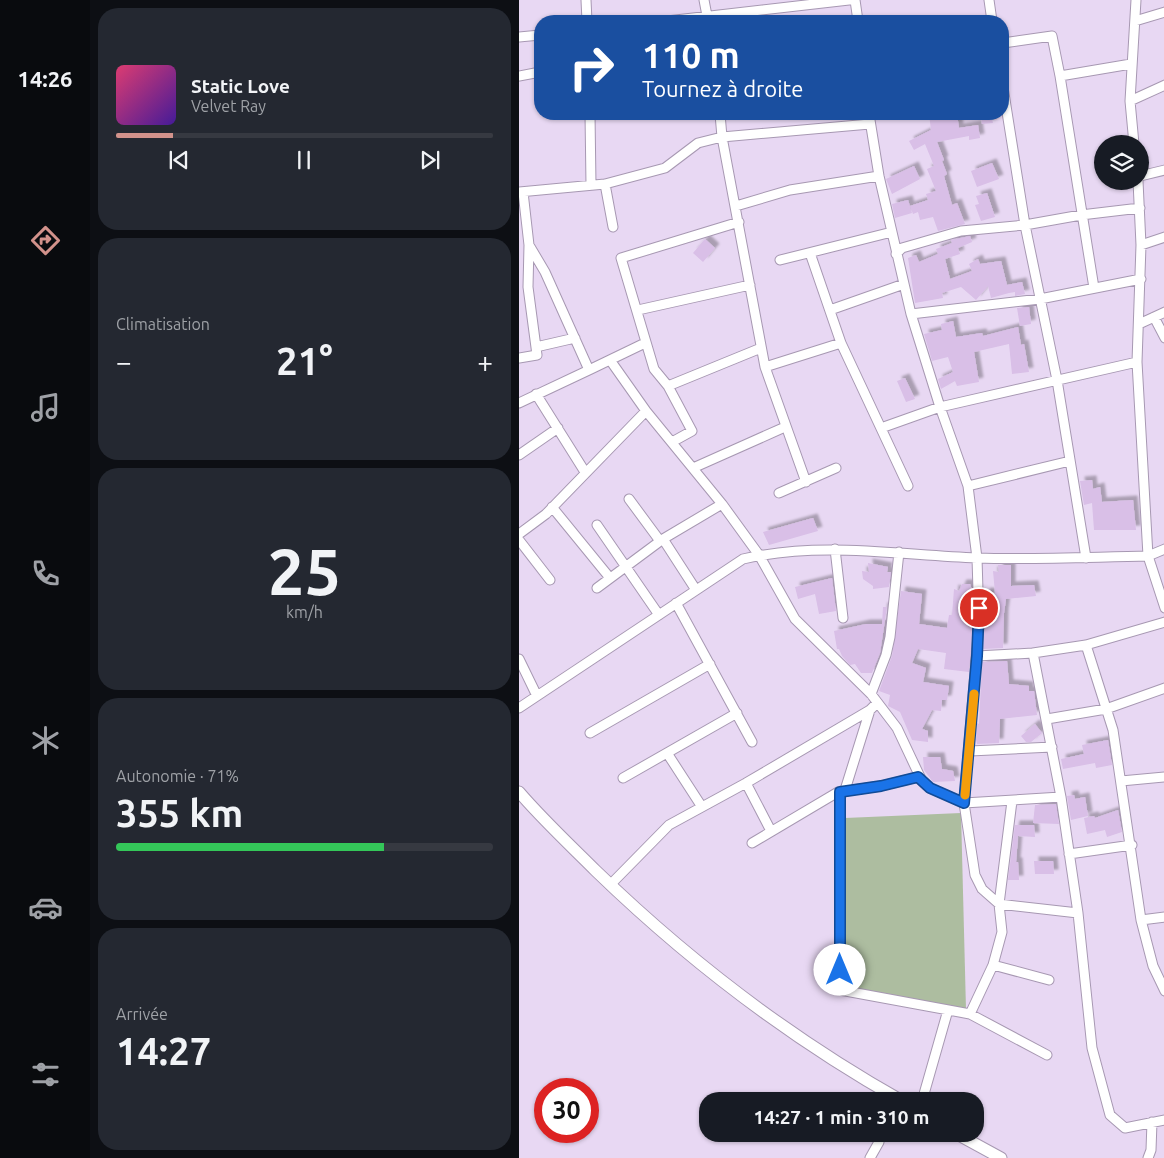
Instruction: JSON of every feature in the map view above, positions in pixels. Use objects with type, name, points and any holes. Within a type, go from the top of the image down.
[{"type":"street","points":[[586,0],[587,15]]},
{"type":"street","points":[[705,0],[707,15]]},
{"type":"street","points":[[737,15],[849,0]]},
{"type":"street","points":[[855,0],[857,15]]},
{"type":"street","points":[[989,0],[991,15]]},
{"type":"street","points":[[1133,135],[1129,101],[1136,0]]},
{"type":"street","points":[[1135,21],[1164,12]]},
{"type":"street","points":[[519,37],[534,36]]},
{"type":"street","points":[[1009,42],[1052,36],[1094,288]]},
{"type":"street","points":[[1059,76],[1131,64]]},
{"type":"street","points":[[519,76],[534,73]]},
{"type":"street","points":[[1129,101],[1164,85]]},
{"type":"street","points":[[590,120],[591,184]]},
{"type":"street","points":[[721,120],[722,137],[765,367],[806,482]]},
{"type":"street","points":[[870,120],[879,176],[911,314],[940,407],[968,486],[977,558],[979,624],[970,751],[964,803],[975,875],[982,889],[999,904],[1078,914]]},
{"type":"street","points":[[1008,120],[1025,225],[1057,380],[1086,558]]},
{"type":"street","points":[[519,358],[537,355],[529,288],[529,245],[521,192],[605,184],[665,168],[698,143],[722,137],[870,124]]},
{"type":"street","points":[[1149,174],[1164,170]]},
{"type":"street","points":[[735,206],[790,190],[879,176]]},
{"type":"street","points":[[605,184],[613,227]]},
{"type":"street","points":[[1139,190],[1141,208],[1141,279],[1137,362],[1148,556],[1164,608]]},
{"type":"street","points":[[896,254],[901,248],[961,231],[1025,225],[1081,214],[1141,208]]},
{"type":"street","points":[[672,442],[692,431],[668,386],[654,369],[621,258],[739,222]]},
{"type":"street","points":[[780,260],[892,232]]},
{"type":"street","points":[[1141,245],[1164,237]]},
{"type":"street","points":[[529,245],[545,272],[589,370]]},
{"type":"street","points":[[810,253],[841,344],[909,486]]},
{"type":"street","points":[[911,314],[1040,299],[1141,279]]},
{"type":"street","points":[[830,310],[904,284]]},
{"type":"street","points":[[638,310],[750,285]]},
{"type":"street","points":[[1139,324],[1164,312]]},
{"type":"street","points":[[1154,317],[1164,338]]},
{"type":"street","points":[[536,347],[575,338]]},
{"type":"street","points":[[519,403],[645,343]]},
{"type":"street","points":[[765,367],[841,344]]},
{"type":"street","points":[[668,386],[761,348]]},
{"type":"street","points":[[610,360],[647,411],[722,504],[759,555],[795,619],[871,694],[897,728],[918,777],[930,788],[964,803],[1061,797]]},
{"type":"street","points":[[881,428],[940,407],[1137,362]]},
{"type":"street","points":[[536,394],[585,472]]},
{"type":"street","points":[[519,534],[552,507],[647,411]]},
{"type":"street","points":[[693,468],[785,427]]},
{"type":"street","points":[[519,455],[558,428]]},
{"type":"street","points":[[968,486],[1070,461]]},
{"type":"street","points":[[779,493],[836,468]]},
{"type":"street","points":[[629,499],[662,540],[696,590]]},
{"type":"street","points":[[597,588],[662,540],[722,504]]},
{"type":"street","points":[[552,507],[610,578]]},
{"type":"street","points":[[597,525],[659,615]]},
{"type":"street","points":[[519,540],[550,580]]},
{"type":"street","points":[[519,708],[743,559],[759,555],[835,549],[977,558],[1086,558],[1148,556],[1164,549]]},
{"type":"street","points":[[835,549],[843,618]]},
{"type":"street","points":[[871,694],[886,655],[890,637],[899,552]]},
{"type":"street","points":[[676,604],[752,742]]},
{"type":"street","points":[[977,656],[1033,653],[1086,645],[1164,622]]},
{"type":"street","points":[[1086,645],[1113,730],[1132,845],[1141,920],[1153,966],[1164,991]]},
{"type":"street","points":[[1033,653],[1061,797],[1078,914],[1093,1048],[1110,1115],[1125,1128],[1164,1120]]},
{"type":"street","points":[[519,659],[537,696]]},
{"type":"street","points":[[590,733],[709,664]]},
{"type":"street","points":[[1047,718],[1106,709],[1164,688]]},
{"type":"street","points":[[610,885],[669,825],[746,783],[870,710],[877,703]]},
{"type":"street","points":[[870,710],[843,791],[840,990],[970,1014],[1047,1055]]},
{"type":"street","points":[[623,778],[737,713]]},
{"type":"street","points":[[970,751],[1052,747]]},
{"type":"street","points":[[667,753],[702,807]]},
{"type":"street","points":[[752,843],[843,791],[881,786],[918,777]]},
{"type":"street","points":[[1121,781],[1164,777]]},
{"type":"street","points":[[746,783],[771,831]]},
{"type":"street","points":[[519,792],[537,814],[643,916],[734,991],[789,1032],[879,1092]]},
{"type":"street","points":[[970,1014],[993,965],[1002,932],[999,904],[1012,801]]},
{"type":"street","points":[[1069,854],[1132,845]]},
{"type":"street","points":[[1141,920],[1164,917]]},
{"type":"street","points":[[993,965],[1049,980]]},
{"type":"street","points":[[925,1092],[948,1010]]},
{"type":"street","points":[[1148,1158],[1151,1150],[1152,1122]]},
{"type":"street","points":[[870,1158],[877,1142]]},
{"type":"street","points":[[972,1142],[1001,1158]]},
{"type":"green space","points":[[961,813],[966,1010],[843,987],[845,818]]},
{"type":"building","points":[[930,120],[958,120],[959,128],[978,125],[980,138],[969,140],[969,136],[937,142],[944,160],[942,161],[947,174],[944,176],[952,205],[957,203],[965,224],[938,231],[933,217],[920,220],[918,212],[913,214],[910,206],[928,200],[926,194],[936,191],[927,169],[934,166],[925,144],[914,150],[909,141],[931,130]]},
{"type":"building","points":[[982,120],[992,120],[993,123],[982,124]]},
{"type":"building","points":[[992,163],[999,179],[977,187],[971,171]]},
{"type":"building","points":[[914,166],[920,179],[892,194],[886,179]]},
{"type":"building","points":[[987,193],[995,217],[981,221],[975,205],[979,204],[976,196]]},
{"type":"building","points":[[908,200],[912,213],[895,218],[892,204]]},
{"type":"building","points":[[970,236],[972,242],[958,248],[960,254],[945,259],[950,279],[972,271],[969,264],[978,259],[980,264],[1001,261],[1007,285],[1022,282],[1025,294],[1015,296],[1015,292],[991,298],[988,286],[976,300],[961,287],[942,293],[943,298],[915,303],[908,258],[916,255],[919,262],[938,254],[936,249],[952,243],[951,240]]},
{"type":"building","points":[[705,239],[715,248],[703,262],[693,253]]},
{"type":"building","points":[[1029,307],[1031,324],[1020,326],[1017,308]]},
{"type":"building","points":[[953,321],[956,337],[982,333],[983,336],[1018,327],[1021,345],[1024,344],[1029,372],[1012,374],[1009,344],[974,352],[979,382],[957,386],[955,381],[941,389],[938,379],[953,372],[948,357],[932,361],[924,334],[942,330],[941,324]]},
{"type":"building","points":[[905,378],[915,399],[906,402],[897,381]]},
{"type":"building","points":[[1092,480],[1093,489],[1100,487],[1102,502],[1133,500],[1136,530],[1094,530],[1092,503],[1084,505],[1080,481]]},
{"type":"building","points":[[813,518],[818,531],[769,545],[763,532]]},
{"type":"building","points":[[868,563],[888,567],[887,572],[891,572],[889,587],[873,589],[873,586],[863,579],[862,571],[869,572]]},
{"type":"building","points":[[998,565],[1011,565],[1011,586],[1034,585],[1036,596],[1006,599],[1003,648],[983,649],[984,598],[986,592],[995,593],[993,571],[999,572]]},
{"type":"building","points":[[832,578],[836,611],[819,614],[815,594],[798,599],[795,587]]},
{"type":"building","points":[[962,584],[970,584],[972,590],[973,624],[969,672],[944,669],[946,653],[918,649],[912,663],[926,668],[923,682],[949,686],[947,700],[942,700],[941,711],[932,710],[922,729],[928,731],[928,742],[912,740],[900,712],[888,706],[890,695],[879,691],[892,656],[901,591],[922,594],[919,624],[947,628],[949,615],[952,615],[954,589],[959,591]]},
{"type":"building","points":[[883,607],[887,607],[880,653],[872,673],[861,673],[855,664],[850,665],[839,649],[837,649],[834,631],[866,624],[882,624]]},
{"type":"building","points":[[1007,661],[1009,684],[1029,686],[1029,691],[1034,691],[1037,715],[1000,719],[999,743],[977,744],[982,662]]},
{"type":"building","points":[[1035,724],[1042,733],[1031,742],[1026,742],[1021,736]]},
{"type":"building","points":[[1108,740],[1112,765],[1096,768],[1095,763],[1063,769],[1061,759],[1084,754],[1082,745]]},
{"type":"building","points":[[923,757],[940,757],[942,769],[953,771],[955,781],[933,782],[924,770]]},
{"type":"building","points":[[1074,795],[1075,799],[1085,797],[1088,816],[1071,820],[1067,796]]},
{"type":"building","points":[[1056,804],[1059,824],[1033,823],[1035,805]]},
{"type":"building","points":[[1118,810],[1122,832],[1107,837],[1105,830],[1087,834],[1084,818],[1094,816],[1095,818]]},
{"type":"building","points":[[1015,825],[1034,825],[1035,837],[1018,836],[1016,862],[1018,862],[1019,880],[1008,880]]},
{"type":"building","points":[[1034,861],[1053,861],[1054,874],[1035,874]]},
{"type":"slow traffic","points":[[965,795],[974,694]]},
{"type":"route","points":[[840,970],[840,792],[881,786],[918,777],[930,788],[964,803],[970,751],[979,608]]}]
